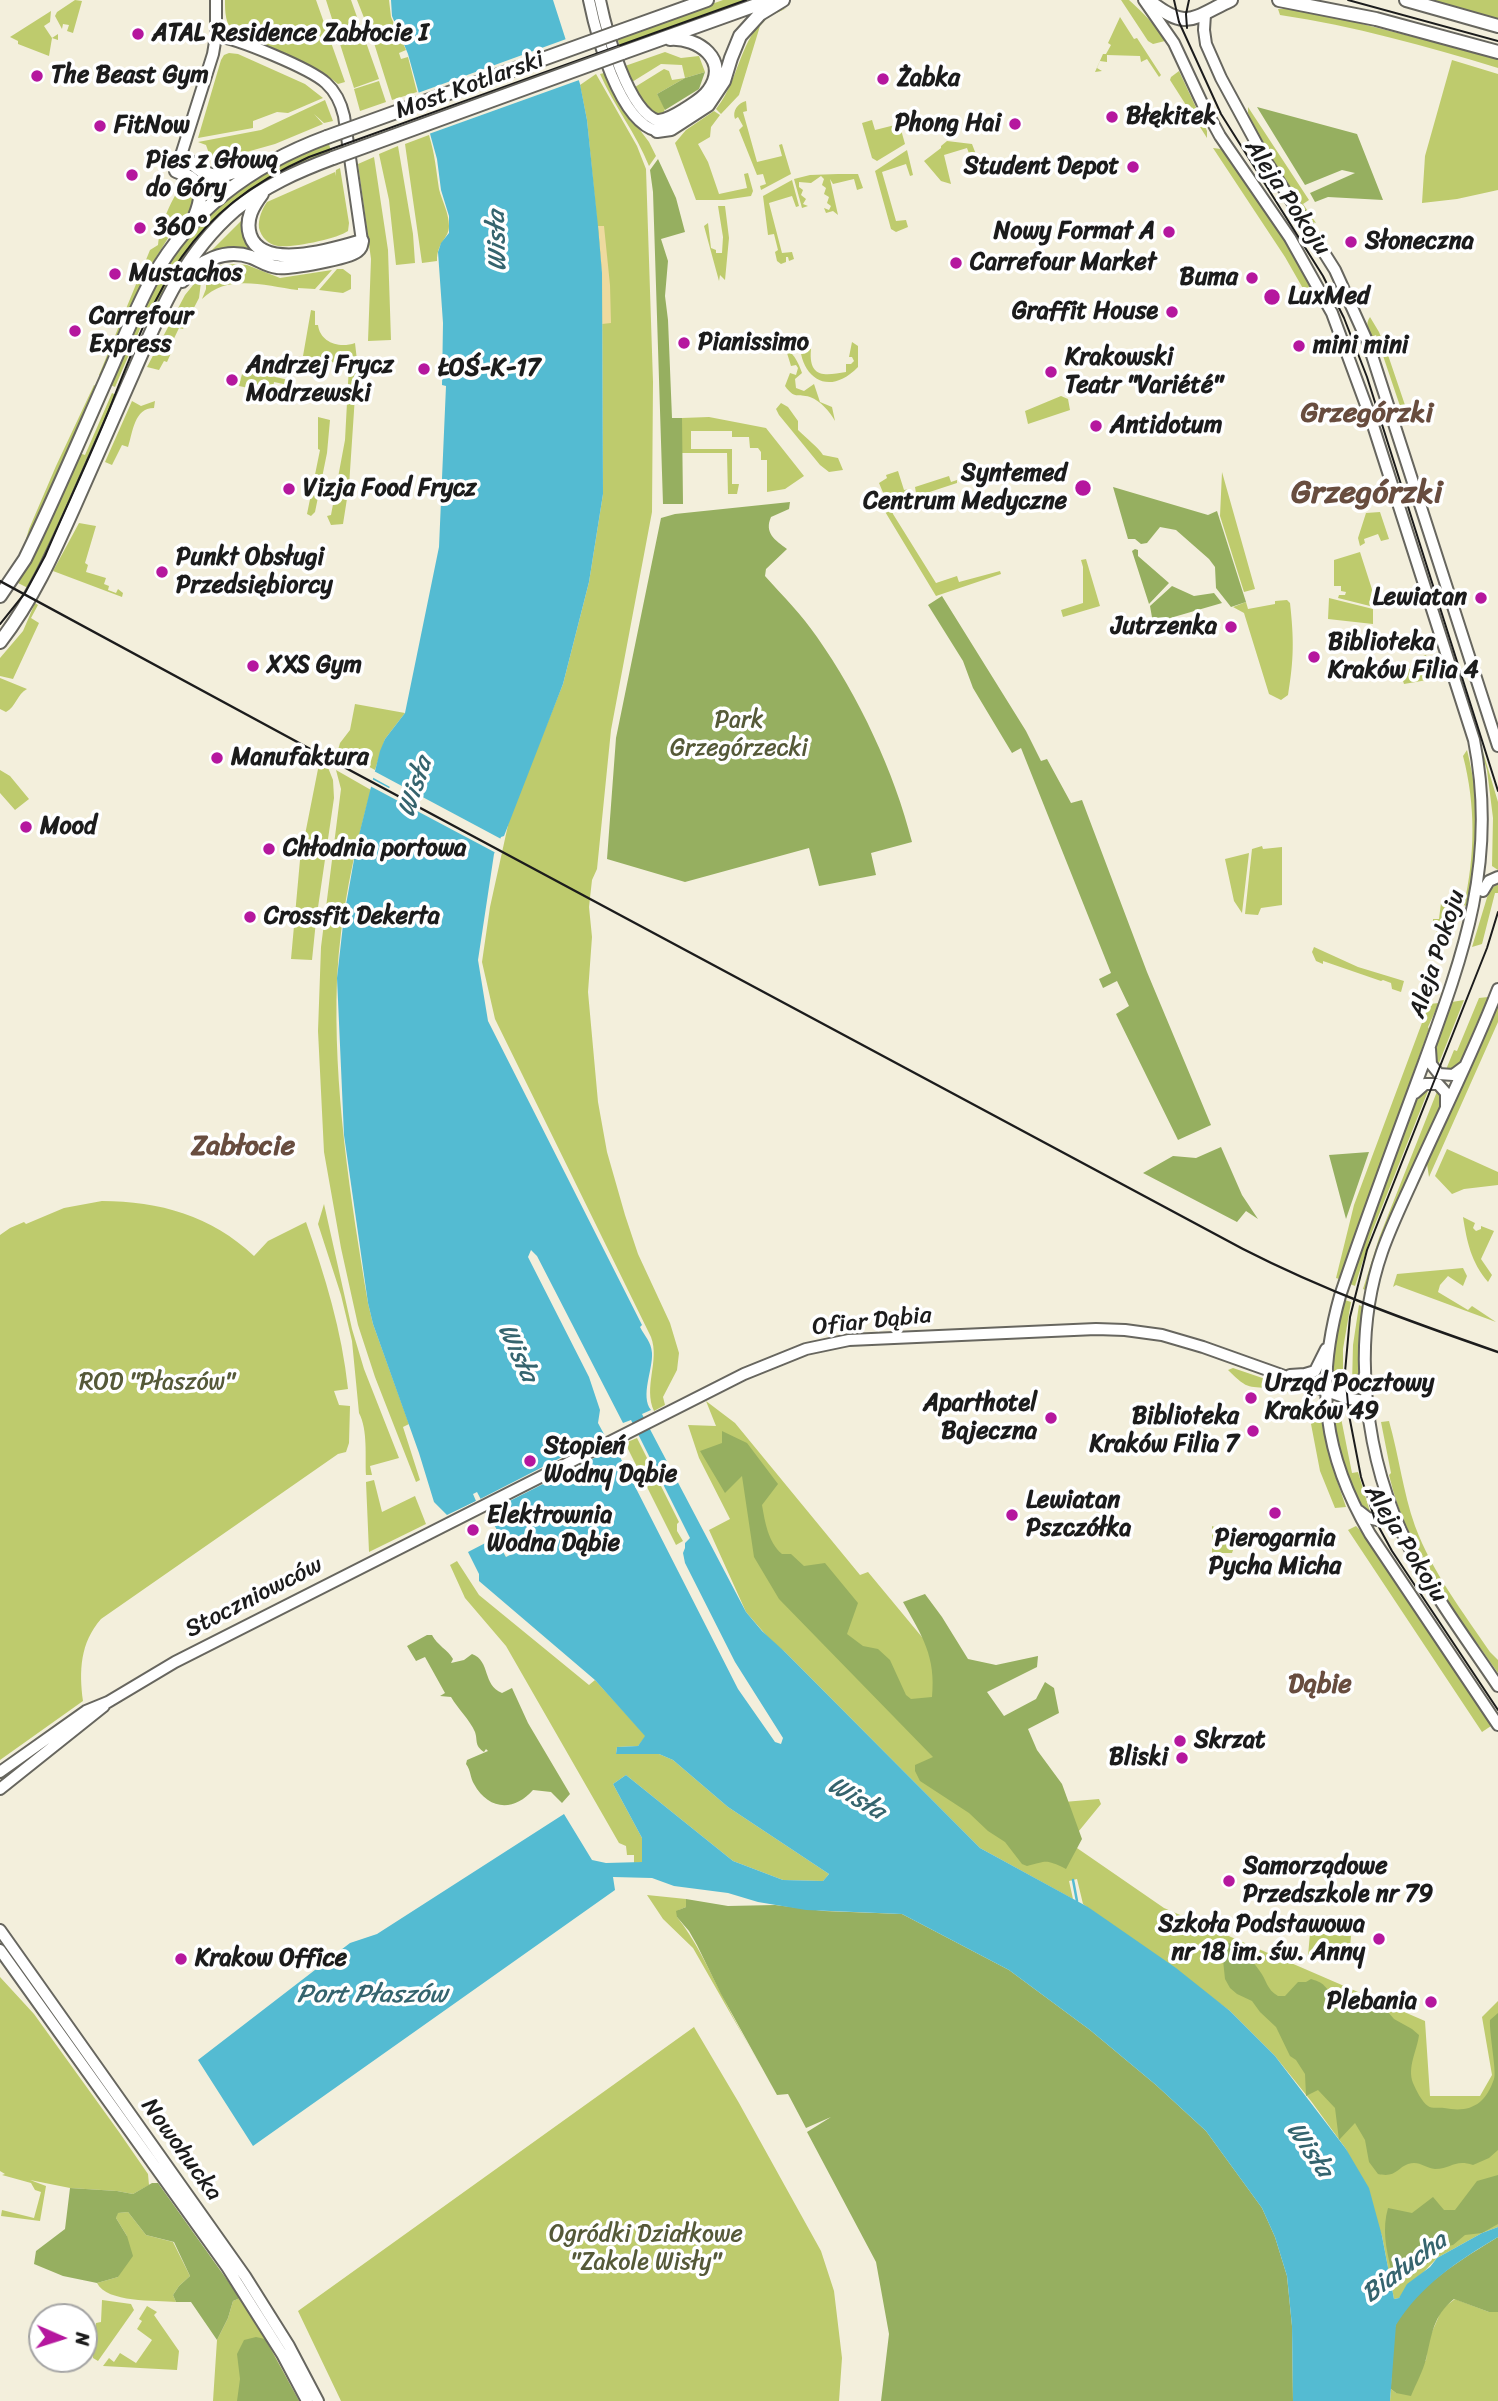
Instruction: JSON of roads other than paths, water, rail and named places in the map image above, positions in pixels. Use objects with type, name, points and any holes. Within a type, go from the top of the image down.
[{"type":"main road","points":[[189,226],[199,205],[200,189],[191,177],[176,171],[213,54],[216,0]]},
{"type":"main road","points":[[589,0],[598,42],[612,77],[640,122],[650,129],[703,97],[711,87],[715,73],[711,57],[701,45],[686,39],[663,40]]},
{"type":"main road","points":[[600,0],[609,41],[624,76],[648,116],[658,126],[671,129],[708,105],[724,81],[740,36],[760,14],[783,0]]},
{"type":"main road","name":"Most Kotlarski","points":[[277,158],[327,137],[706,0]]},
{"type":"main road","name":"Most Kotlarski","points":[[159,313],[173,284],[203,242],[234,211],[272,185],[333,158],[770,0]]},
{"type":"main road","points":[[1146,0],[1178,19],[1191,19],[1205,14],[1231,0]]},
{"type":"main road","name":"Aleja Pokoju","points":[[1146,0],[1174,43],[1220,136],[1290,238],[1332,313],[1365,401],[1482,772],[1488,822],[1480,900],[1345,1280],[1331,1333],[1327,1413],[1333,1451],[1354,1506],[1498,1725]]},
{"type":"main road","points":[[1205,14],[1210,0]]},
{"type":"main road","points":[[1279,0],[1376,19],[1498,52]]},
{"type":"main road","points":[[1406,0],[1498,26]]},
{"type":"main road","name":"Aleja Pokoju","points":[[1205,14],[1204,37],[1208,51],[1250,132],[1344,286],[1368,343],[1498,746]]},
{"type":"main road","points":[[0,642],[26,604],[50,561],[159,313],[184,278],[198,265],[211,259],[239,255],[276,267],[289,267],[353,254],[358,251],[362,241],[344,116],[335,93],[328,84],[313,74],[237,40],[216,36]]},
{"type":"main road","points":[[181,156],[205,173],[216,176],[277,158]]},
{"type":"main road","points":[[0,596],[24,559],[42,523],[143,295],[166,256],[189,226],[229,188],[277,158]]},
{"type":"main road","points":[[272,185],[255,203],[249,222],[250,235],[261,250],[272,255],[287,256],[362,241]]},
{"type":"main road","points":[[1290,238],[1289,231],[1293,224],[1301,223],[1309,227]]},
{"type":"main road","points":[[1365,401],[1371,407],[1379,407],[1384,403],[1385,393]]},
{"type":"main road","points":[[1480,900],[1489,881],[1498,877]]},
{"type":"main road","name":"Aleja Pokoju","points":[[1498,989],[1379,1261],[1368,1322],[1366,1371],[1375,1450],[1389,1502],[1422,1571],[1498,1686]]},
{"type":"main road","points":[[1432,1039],[1431,1062],[1433,1069],[1439,1074],[1456,1074],[1469,1058]]},
{"type":"main road","points":[[1409,1103],[1422,1085],[1429,1082],[1438,1084],[1444,1088],[1447,1096],[1441,1119]]},
{"type":"main road","name":"Ofiar Dąbia","points":[[422,1537],[744,1374],[806,1349],[837,1342],[1096,1329],[1136,1331],[1185,1341],[1349,1399],[1368,1401]]},
{"type":"main road","name":"Ofiar Dąbia","points":[[1279,1373],[1298,1375],[1315,1371],[1331,1333]]},
{"type":"main road","points":[[1328,1391],[1344,1392],[1355,1388],[1364,1380],[1366,1371]]},
{"type":"main road","points":[[1354,1506],[1366,1517],[1375,1520],[1385,1514],[1389,1502]]},
{"type":"main road","name":"Stoczniowców","points":[[0,1772],[86,1711],[108,1702],[214,1642],[422,1537]]},
{"type":"main road","name":"Stoczniowców","points":[[0,1789],[108,1702]]},
{"type":"main road","name":"Nowohucka","points":[[0,1930],[245,2276],[289,2346],[318,2401]]},
{"type":"main road","name":"Nowohucka","points":[[0,1950],[227,2267],[282,2354],[307,2401]]},
{"type":"water","points":[[391,0],[553,0],[580,84],[587,120],[602,273],[603,494],[589,582],[563,684],[504,836],[501,837],[494,854],[478,960],[488,1021],[650,1345],[652,1360],[647,1398],[651,1410],[642,1414],[746,1612],[762,1631],[980,1848],[1088,1907],[1176,1968],[1230,2011],[1275,2056],[1346,2149],[1369,2188],[1382,2236],[1394,2299],[1399,2298],[1407,2284],[1430,2267],[1437,2258],[1498,2227],[1498,2237],[1429,2286],[1396,2325],[1390,2401],[1293,2401],[1292,2326],[1287,2276],[1275,2237],[1262,2208],[1206,2131],[1090,2030],[1009,1970],[902,1914],[806,1910],[758,1902],[728,1893],[674,1886],[652,1878],[613,1877],[615,1890],[253,2146],[198,2060],[350,1943],[377,1934],[564,1814],[592,1860],[606,1863],[642,1862],[642,1838],[613,1784],[626,1775],[733,1861],[783,1880],[823,1881],[829,1874],[728,1807],[673,1760],[659,1754],[616,1754],[617,1747],[638,1746],[645,1736],[595,1680],[479,1581],[479,1574],[468,1552],[495,1538],[506,1557],[510,1555],[477,1492],[473,1494],[476,1501],[447,1515],[434,1502],[368,1303],[344,1135],[337,978],[344,916],[357,843],[380,751],[385,739],[405,713],[439,547],[446,386],[442,385],[443,323],[438,252],[449,233],[449,216],[441,190],[437,159],[408,54],[392,16]],"holes":[[[531,1250],[537,1256],[623,1423],[631,1420],[690,1538],[685,1543],[685,1563],[735,1662],[783,1738],[781,1744],[775,1742],[738,1689],[618,1453],[612,1449],[598,1423],[600,1410],[589,1377],[528,1257]]]},
{"type":"waterway","points":[[1073,1880],[1077,1901]]},
{"type":"tram line","points":[[0,624],[25,593],[45,556],[142,328],[160,292],[203,230],[232,203],[266,179],[309,157],[746,0]]},
{"type":"tram line","points":[[1174,0],[1179,22],[1221,114],[1323,276],[1344,318],[1367,377],[1498,791]]},
{"type":"tram line","points":[[1187,28],[1189,0]]},
{"type":"tram line","points":[[1348,0],[1498,41]]},
{"type":"tram line","points":[[1498,912],[1487,948],[1367,1250],[1350,1317],[1345,1372],[1349,1415],[1361,1477],[1375,1520],[1392,1551],[1498,1710]]},
{"type":"railway","points":[[0,581],[1243,1249],[1305,1279],[1369,1305],[1498,1352]]},
{"type":"place","name":"ATAL Residence Zabłocie I","points":[[138,34]]},
{"type":"place","name":"The Beast Gym","points":[[37,76]]},
{"type":"place","name":"Żabka","points":[[883,79]]},
{"type":"place","name":"Błękitek","points":[[1112,117]]},
{"type":"place","name":"Phong Hai","points":[[1015,124]]},
{"type":"place","name":"FitNow","points":[[100,126]]},
{"type":"place","name":"Student Depot","points":[[1133,167]]},
{"type":"place","name":"Pies z Głową do Góry","points":[[132,175]]},
{"type":"place","name":"360°","points":[[140,228]]},
{"type":"place","name":"Nowy Format A","points":[[1169,232]]},
{"type":"place","name":"Słoneczna","points":[[1351,242]]},
{"type":"place","name":"Carrefour Market","points":[[956,263]]},
{"type":"place","name":"Mustachos","points":[[115,274]]},
{"type":"place","name":"Buma","points":[[1252,278]]},
{"type":"place","name":"LuxMed","points":[[1272,297]]},
{"type":"place","name":"Graffit House","points":[[1172,312]]},
{"type":"place","name":"Carrefour Express","points":[[75,331]]},
{"type":"place","name":"Pianissimo","points":[[684,343]]},
{"type":"place","name":"mini mini","points":[[1299,346]]},
{"type":"place","name":"ŁOŚ-K-17","points":[[424,369]]},
{"type":"place","name":"Krakowski Teatr \"Variété\"","points":[[1051,372]]},
{"type":"place","name":"Andrzej Frycz Modrzewski","points":[[232,380]]},
{"type":"place","name":"Antidotum","points":[[1096,426]]},
{"type":"place","name":"Syntemed Centrum Medyczne","points":[[1083,488]]},
{"type":"place","name":"Vizja Food Frycz","points":[[289,489]]},
{"type":"place","name":"Punkt Obsługi Przedsiębiorcy","points":[[162,572]]},
{"type":"place","name":"Lewiatan","points":[[1481,598]]},
{"type":"place","name":"Jutrzenka","points":[[1231,627]]},
{"type":"place","name":"Biblioteka Kraków Filia 4","points":[[1314,657]]},
{"type":"place","name":"XXS Gym","points":[[253,666]]},
{"type":"place","name":"Manufaktura","points":[[217,758]]},
{"type":"place","name":"Mood","points":[[26,827]]},
{"type":"place","name":"Chłodnia portowa","points":[[269,849]]},
{"type":"place","name":"Crossfit Dekerta","points":[[250,917]]},
{"type":"place","name":"Urząd Pocztowy Kraków 49","points":[[1251,1398]]},
{"type":"place","name":"Aparthotel Bajeczna","points":[[1051,1418]]},
{"type":"place","name":"Biblioteka Kraków Filia 7","points":[[1253,1431]]},
{"type":"place","name":"Stopień Wodny Dąbie","points":[[530,1461]]},
{"type":"place","name":"Pierogarnia Pycha Micha","points":[[1275,1513]]},
{"type":"place","name":"Lewiatan Pszczółka","points":[[1012,1515]]},
{"type":"place","name":"Elektrownia Wodna Dąbie","points":[[473,1530]]},
{"type":"place","name":"Skrzat","points":[[1180,1741]]},
{"type":"place","name":"Bliski","points":[[1182,1758]]},
{"type":"place","name":"Samorządowe Przedszkole nr 79","points":[[1229,1881]]},
{"type":"place","name":"Szkoła Podstawowa nr 18 im. św. Anny","points":[[1379,1939]]},
{"type":"place","name":"Krakow Office","points":[[181,1959]]},
{"type":"place","name":"Plebania","points":[[1431,2002]]},
{"type":"district","name":"Grzegórzki","points":[[1367,414]]},
{"type":"district","name":"Grzegórzki","points":[[1367,494]]},
{"type":"district","name":"Zabłocie","points":[[243,1147]]},
{"type":"district","name":"Dąbie","points":[[1320,1685]]},
{"type":"water label","name":"Wisła","points":[[498,241]]},
{"type":"water label","name":"Wisła","points":[[416,787]]},
{"type":"water label","name":"Wisła","points":[[517,1353]]},
{"type":"water label","name":"Wisła","points":[[856,1799]]},
{"type":"water label","name":"Port Płaszów","points":[[372,1995]]},
{"type":"water label","name":"Wisła","points":[[1309,2150]]},
{"type":"water label","name":"Białucha","points":[[1405,2268]]},
{"type":"park label","name":"Park Grzegórzecki","points":[[739,735]]},
{"type":"park label","name":"ROD \"Płaszów\"","points":[[157,1383]]},
{"type":"park label","name":"Ogródki Działkowe \"Zakole Wisły\"","points":[[646,2249]]}]
